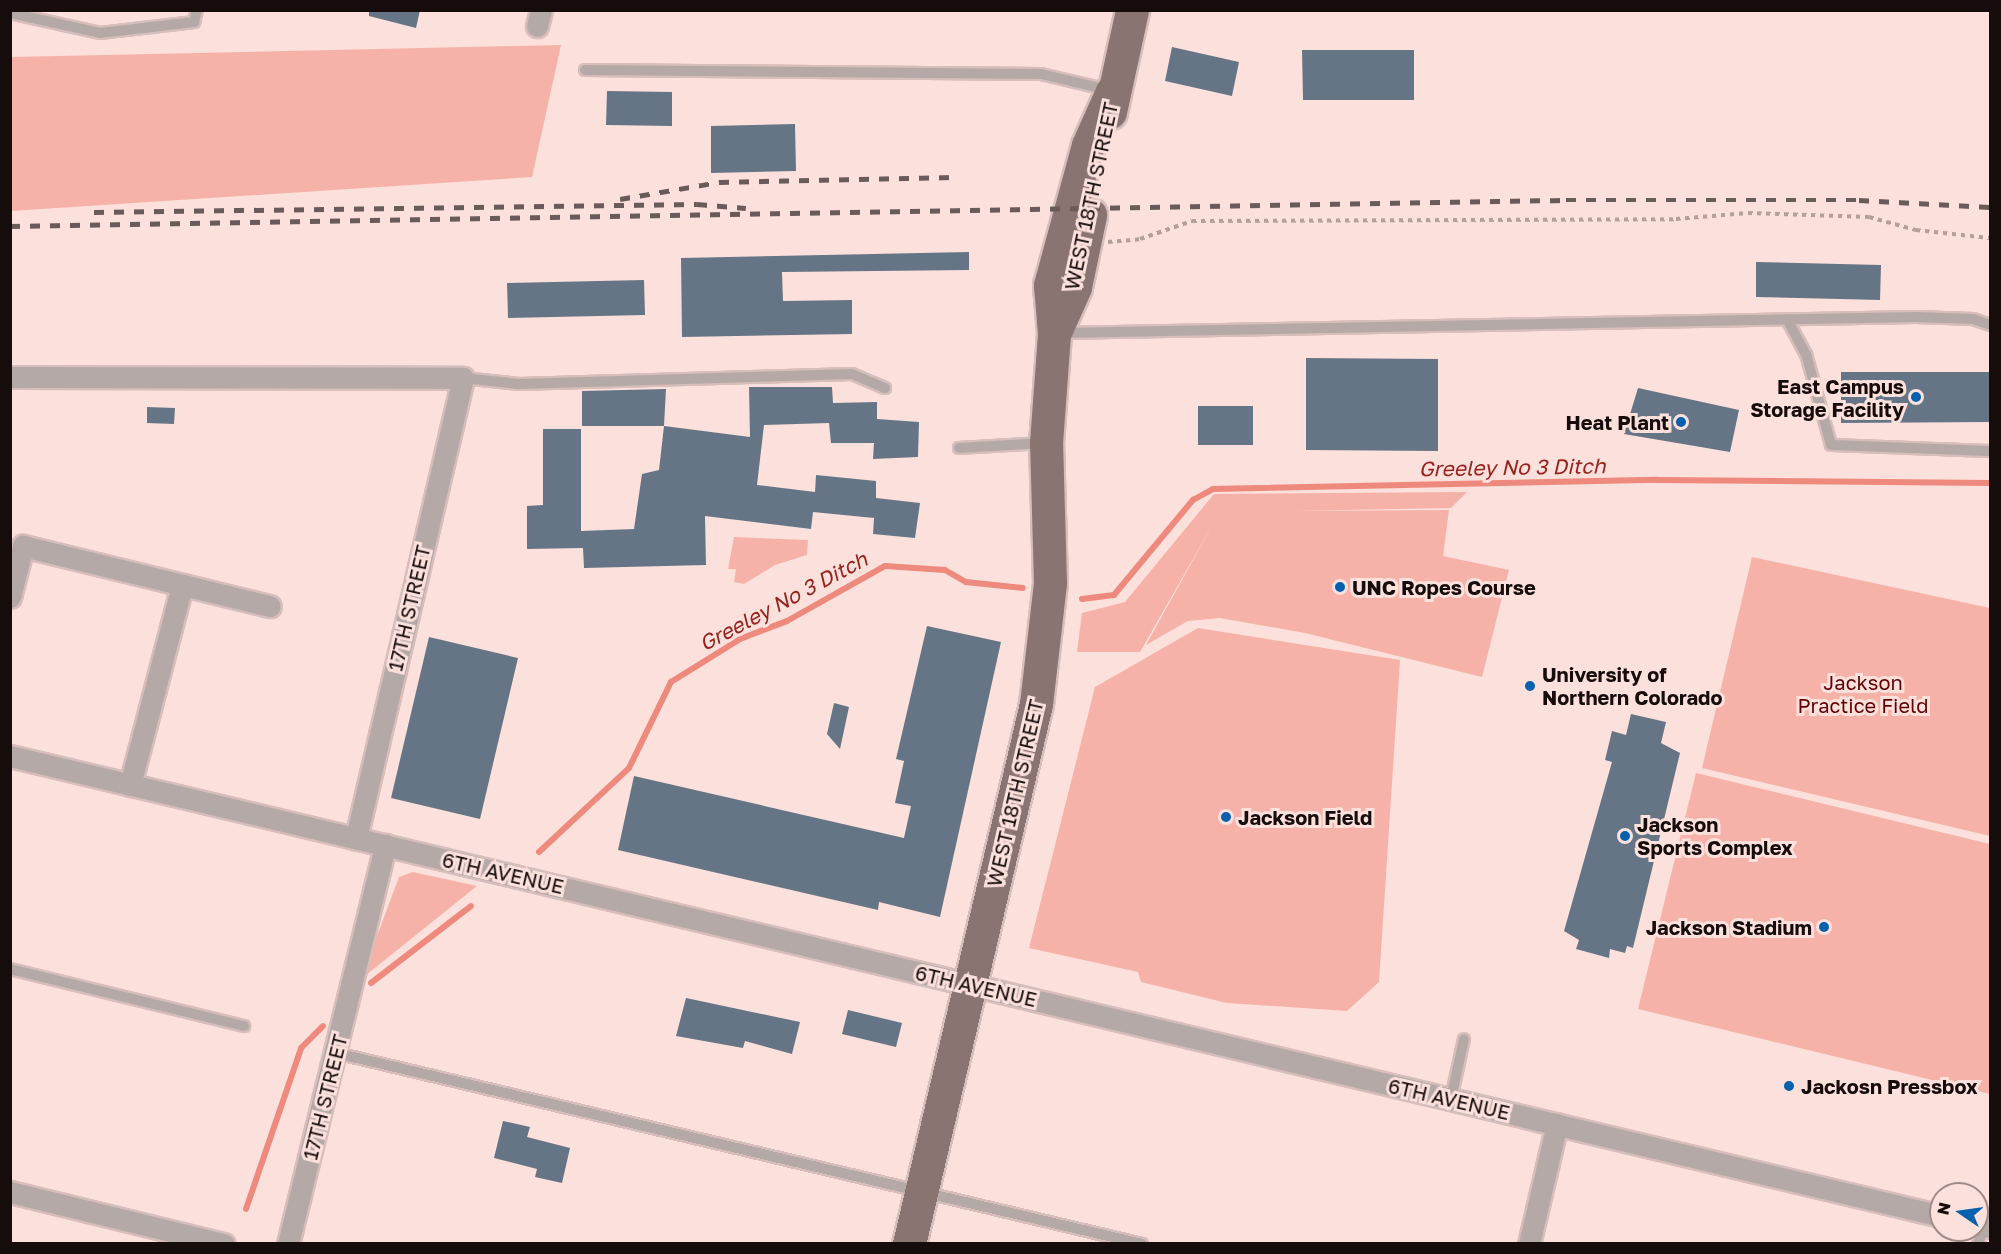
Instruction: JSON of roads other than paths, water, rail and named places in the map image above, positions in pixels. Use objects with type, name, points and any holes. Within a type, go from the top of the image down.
[{"type":"main road","name":"WEST 18TH STREET","points":[[1054,333],[1075,286],[1113,91],[1132,10]]},
{"type":"main road","name":"WEST 18TH STREET","points":[[909,1244],[1025,757],[1049,619],[1046,443],[1054,333],[1050,285],[1088,145],[1113,91]]},
{"type":"street","points":[[10,377],[463,378]]},
{"type":"street","name":"17TH STREET","points":[[356,838],[463,378]]},
{"type":"street","points":[[10,597],[23,546],[270,606]]},
{"type":"street","points":[[130,784],[182,585]]},
{"type":"street","name":"6TH AVENUE","points":[[10,756],[1929,1213]]},
{"type":"street","name":"17TH STREET","points":[[288,1244],[385,845]]},
{"type":"street","points":[[1529,1244],[1557,1124]]},
{"type":"street","points":[[10,1192],[224,1244]]},
{"type":"lane","points":[[10,13],[100,33],[194,22],[197,10]]},
{"type":"lane","points":[[585,70],[1041,74],[1113,91]]},
{"type":"lane","points":[[1054,333],[1787,319],[1962,318],[1990,325]]},
{"type":"lane","points":[[1787,319],[1806,354],[1831,445],[1990,451]]},
{"type":"lane","points":[[463,378],[519,384],[852,374],[885,388]]},
{"type":"lane","points":[[959,448],[1046,443]]},
{"type":"lane","points":[[10,969],[244,1026]]},
{"type":"lane","points":[[1451,1099],[1464,1039]]},
{"type":"lane","points":[[336,1053],[922,1188],[1142,1244]]},
{"type":"waterway","name":"Greeley No 3 Ditch","points":[[1082,599],[1114,595],[1193,500],[1213,489],[1657,480],[1990,483]]},
{"type":"waterway","name":"Greeley No 3 Ditch","points":[[539,852],[629,768],[671,682],[740,639],[787,621],[885,566],[945,570],[966,582],[1023,588]]},
{"type":"waterway","name":"Greeley No 3 Ditch","points":[[371,983],[471,906]]},
{"type":"waterway","name":"Greeley No 3 Ditch","points":[[246,1209],[301,1048],[323,1026]]},
{"type":"railway","points":[[620,199],[719,182],[956,177]]},
{"type":"railway","points":[[10,226],[1566,200],[1859,200],[1990,207]]},
{"type":"railway","points":[[94,212],[697,204],[746,208]]},
{"type":"place","name":"East Campus Storage Facility","points":[[1916,397]]},
{"type":"place","name":"Heat Plant","points":[[1681,422]]},
{"type":"place","name":"UNC Ropes Course","points":[[1340,587]]},
{"type":"place","name":"University of Northern Colorado","points":[[1530,686]]},
{"type":"place","name":"Jackson Field","points":[[1226,817]]},
{"type":"place","name":"Jackson Sports Complex","points":[[1625,836]]},
{"type":"place","name":"Jackson Stadium","points":[[1824,927]]},
{"type":"place","name":"Jackosn Pressbox","points":[[1789,1086]]},
{"type":"park label","name":"Jackson Practice Field","points":[[1863,694]]}]
